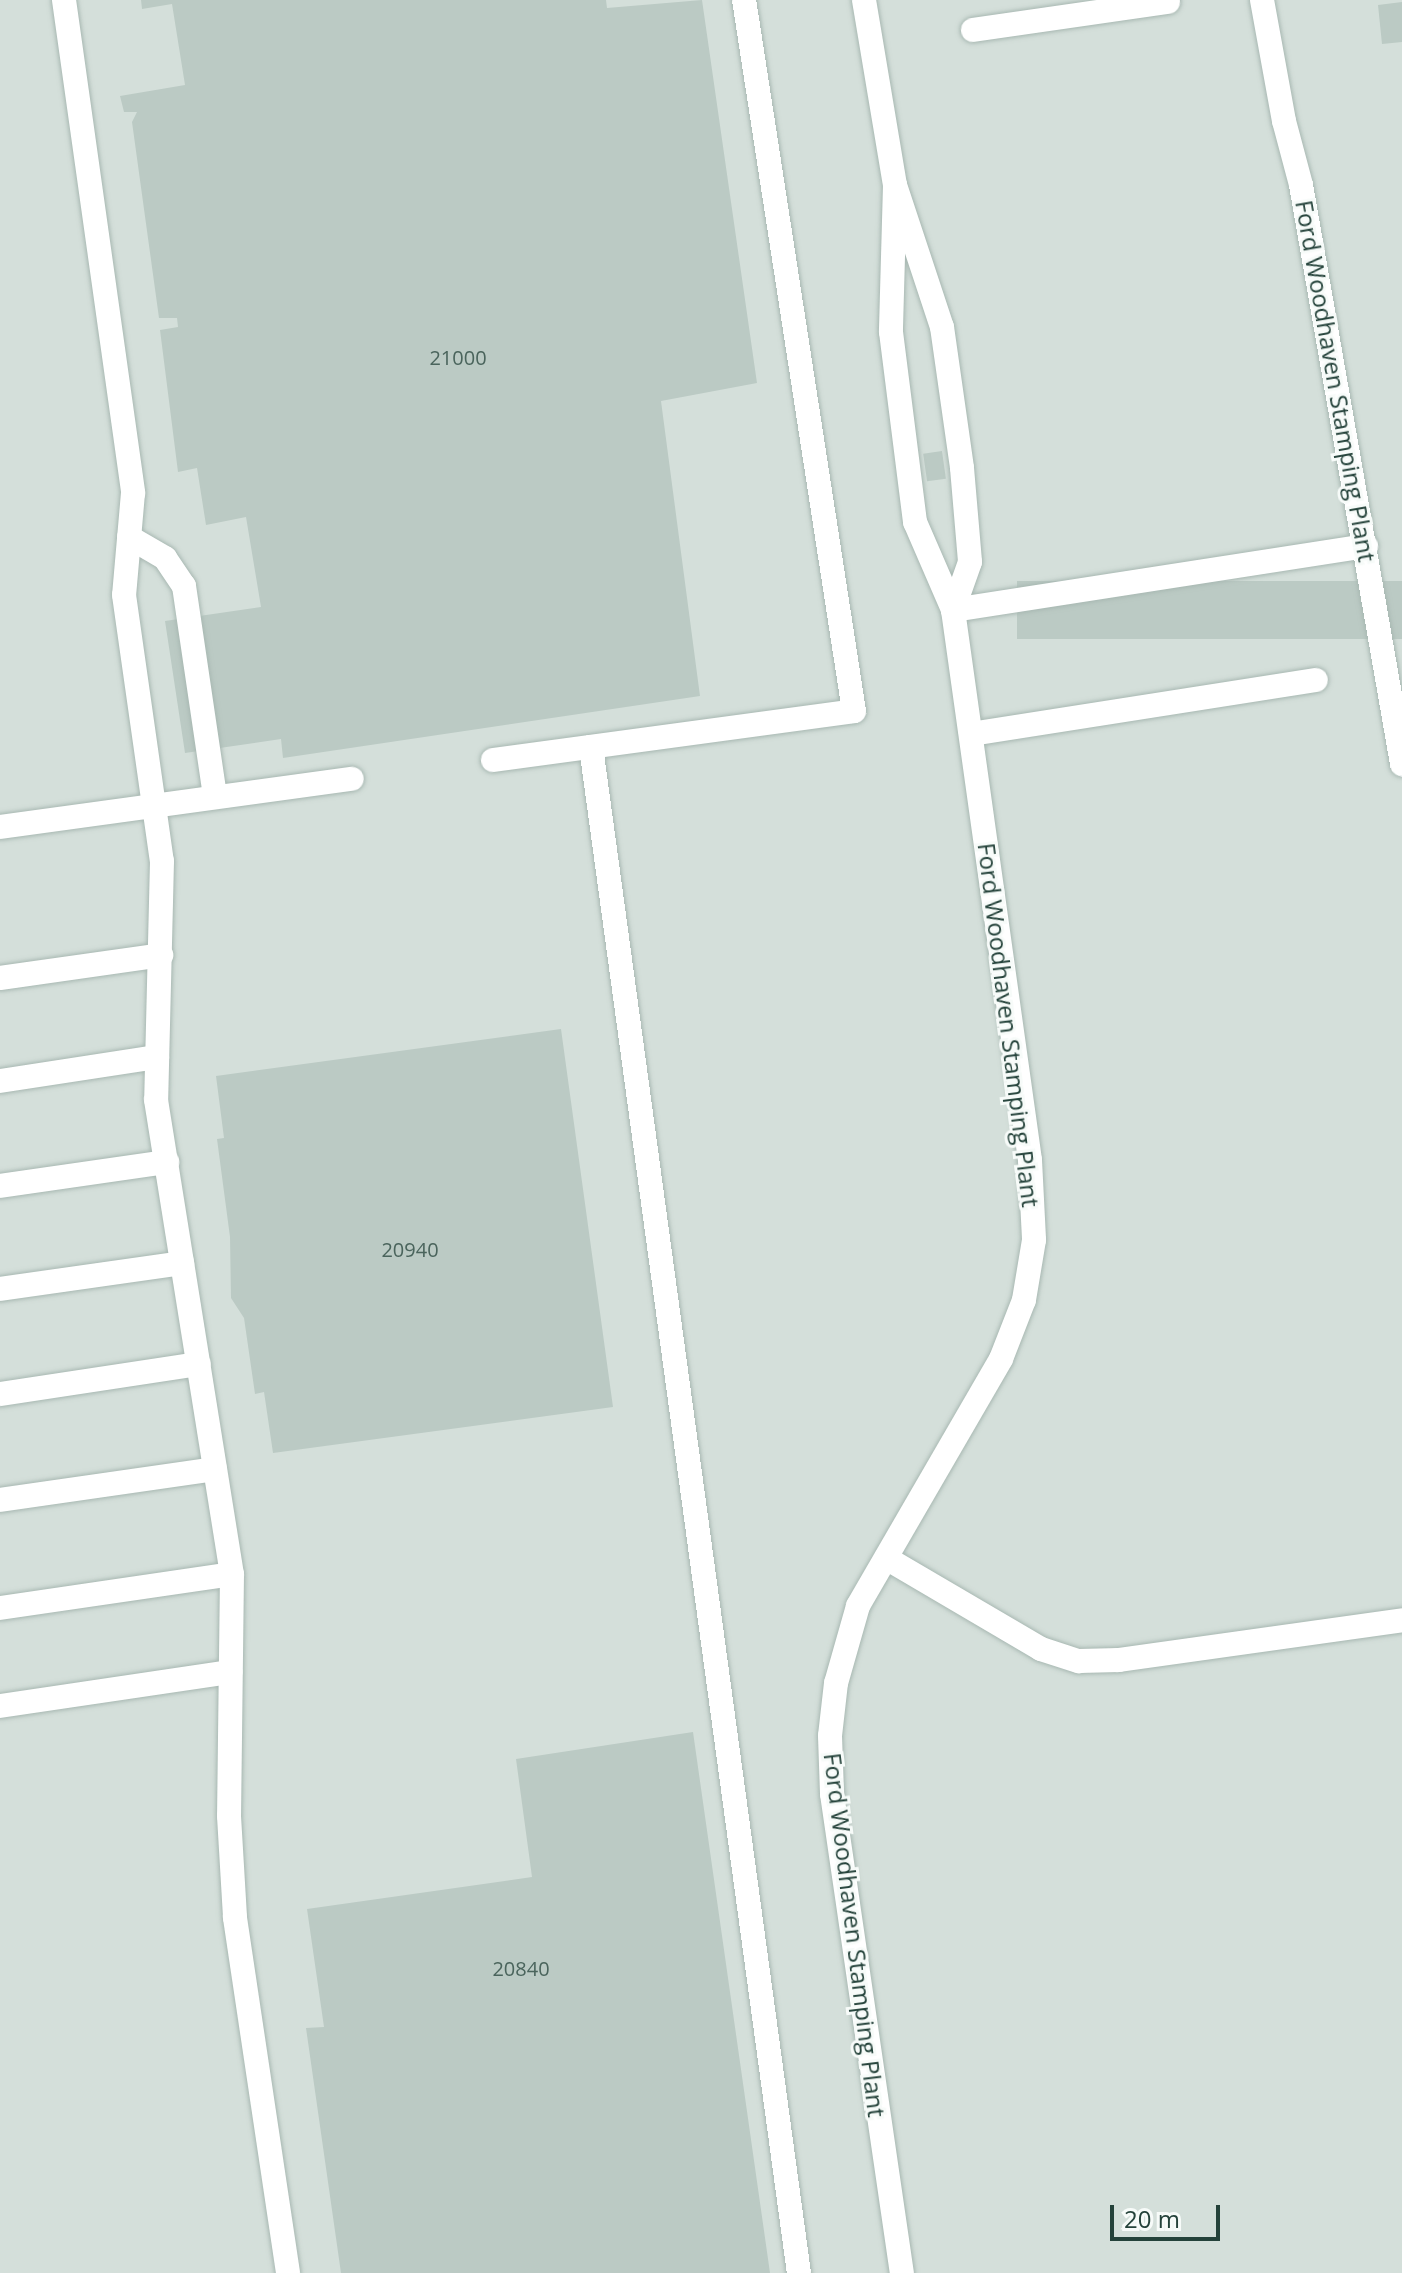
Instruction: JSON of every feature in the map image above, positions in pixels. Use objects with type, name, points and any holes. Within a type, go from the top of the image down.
[{"type":"street","points":[[64,0],[133,493],[124,595],[150,807],[162,861],[156,1100],[232,1574],[229,1816],[235,1918],[288,2273]]},
{"type":"street","points":[[493,760],[854,711],[744,0]]},
{"type":"street","name":"Ford Woodhaven Stamping Plant","points":[[864,0],[895,185],[942,327],[962,468],[970,562],[953,610]]},
{"type":"street","name":"Ford Woodhaven Stamping Plant","points":[[1262,0],[1280,106],[1301,185],[1402,764]]},
{"type":"street","points":[[973,30],[1168,2]]},
{"type":"street","name":"Ford Woodhaven Stamping Plant","points":[[895,185],[891,332],[915,522],[953,610],[1030,1160],[1034,1240],[1024,1300],[1001,1359],[858,1606],[836,1683],[830,1736],[832,1794],[902,2273]]},
{"type":"street","points":[[129,537],[165,558],[184,586],[215,797]]},
{"type":"street","points":[[953,610],[1366,546]]},
{"type":"street","points":[[971,734],[1316,680]]},
{"type":"street","points":[[591,747],[799,2273]]},
{"type":"street","points":[[0,827],[352,779]]},
{"type":"street","points":[[0,978],[161,955]]},
{"type":"street","points":[[0,1081],[157,1057]]},
{"type":"street","points":[[0,1186],[167,1162]]},
{"type":"street","points":[[0,1289],[182,1263]]},
{"type":"street","points":[[0,1394],[199,1364]]},
{"type":"street","points":[[0,1500],[215,1469]]},
{"type":"street","points":[[886,1558],[1041,1649],[1079,1661],[1119,1660],[1402,1620]]},
{"type":"street","points":[[0,1608],[232,1574]]},
{"type":"street","points":[[0,1706],[231,1672]]},
{"type":"shaded area","points":[[0,0],[1402,0],[1402,2273],[0,2273]]},
{"type":"building","points":[[141,0],[606,0],[607,8],[702,0],[757,383],[661,401],[700,696],[283,758],[281,739],[185,753],[165,621],[261,607],[246,517],[206,525],[197,468],[178,472],[160,330],[178,327],[177,318],[159,318],[132,122],[137,112],[124,112],[120,96],[185,85],[172,4],[142,9]]},
{"type":"building","points":[[1402,2],[1402,42],[1382,44],[1378,5]]},
{"type":"building","points":[[942,451],[946,479],[927,481],[923,454]]},
{"type":"building","points":[[1017,581],[1402,581],[1402,639],[1017,639]]},
{"type":"building","points":[[561,1029],[613,1407],[273,1453],[264,1392],[255,1394],[244,1318],[231,1298],[230,1237],[217,1139],[224,1138],[216,1076]]},
{"type":"building","points":[[693,1732],[770,2273],[341,2273],[306,2028],[324,2027],[307,1909],[532,1877],[516,1759]]}]
